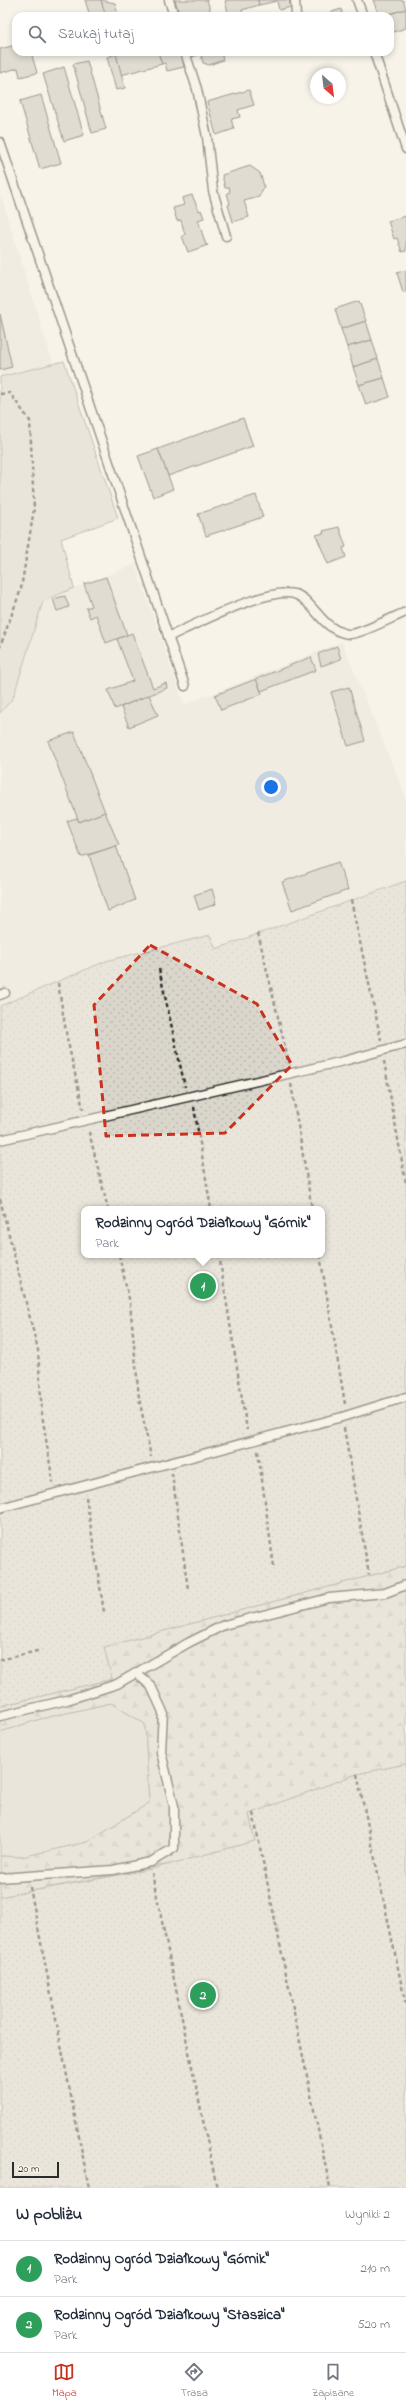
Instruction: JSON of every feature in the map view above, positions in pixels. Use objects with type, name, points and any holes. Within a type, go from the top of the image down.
[{"type":"lane","points":[[169,0],[173,12]]},
{"type":"lane","points":[[295,0],[296,12]]},
{"type":"lane","points":[[357,0],[362,12]]},
{"type":"lane","points":[[186,56],[197,90],[207,138],[213,191],[226,236]]},
{"type":"lane","points":[[375,56],[406,149]]},
{"type":"lane","points":[[0,142],[185,686]]},
{"type":"lane","points":[[168,637],[220,614],[272,594],[294,594],[304,599],[334,630],[350,634],[406,612]]},
{"type":"lane","points":[[0,1140],[190,1097],[406,1044]]},
{"type":"lane","points":[[0,1508],[54,1495],[171,1462],[345,1417],[406,1396]]},
{"type":"lane","points":[[0,1716],[66,1700],[117,1684],[224,1625],[329,1598],[385,1593],[406,1585]]},
{"type":"lane","points":[[0,1878],[113,1870],[151,1862],[174,1848],[176,1827],[174,1806],[161,1752],[163,1712],[152,1686],[136,1673]]},
{"type":"path","points":[[0,394],[10,393],[30,422],[34,509],[21,589],[0,647]]},
{"type":"path","points":[[351,900],[382,1050],[406,1184]]},
{"type":"path","points":[[258,933],[290,1073],[312,1206]]},
{"type":"path","points":[[159,969],[190,1097],[210,1206]]},
{"type":"path","points":[[58,983],[67,1038],[107,1206]]},
{"type":"path","points":[[0,1200],[38,1350],[42,1414],[54,1495]]},
{"type":"path","points":[[120,1258],[130,1303],[139,1398],[153,1467]]},
{"type":"path","points":[[220,1258],[274,1567]]},
{"type":"path","points":[[320,1258],[369,1575]]},
{"type":"path","points":[[171,1462],[188,1589]]},
{"type":"path","points":[[84,1487],[104,1612]]},
{"type":"path","points":[[0,1660],[42,1650]]},
{"type":"path","points":[[357,1774],[406,2006]]},
{"type":"path","points":[[253,1813],[330,2188]]},
{"type":"path","points":[[151,1862],[217,2188]]},
{"type":"path","points":[[29,1877],[30,1892],[89,2188]]},
{"type":"highlighted area","points":[[150,945],[257,1004],[292,1065],[225,1133],[106,1136],[94,1005]]},
{"type":"shaded area","points":[[0,193],[53,364],[0,377]]},
{"type":"shaded area","points":[[135,564],[184,705],[342,642],[406,798],[406,881],[216,949],[210,935],[106,961],[0,1006],[0,713],[13,697],[43,601]]},
{"type":"green space","points":[[64,361],[118,518],[61,539],[74,588],[43,601],[13,698],[0,713],[0,377]]},
{"type":"green space","points":[[406,881],[406,1566],[104,1647],[112,1679],[0,1706],[0,1006],[106,961],[210,935],[216,949]]},
{"type":"green space","points":[[406,1566],[406,1764],[357,1774],[249,1814],[255,1841],[170,1864],[0,1897],[0,1856],[22,1857],[87,1842],[149,1803],[145,1724],[111,1703],[40,1719],[0,1732],[0,1706],[112,1679],[104,1647]]},
{"type":"green space","points":[[111,1703],[145,1724],[149,1803],[87,1842],[22,1857],[0,1856],[0,1732],[40,1719]]},
{"type":"green space","points":[[406,1764],[406,2188],[0,2188],[0,1897],[152,1869],[255,1841],[249,1814],[357,1774]]},
{"type":"building","points":[[85,0],[101,0],[105,12],[89,12]]},
{"type":"building","points":[[101,0],[115,3],[117,12],[105,12]]},
{"type":"building","points":[[175,0],[207,0],[211,12],[179,12]]},
{"type":"building","points":[[258,0],[259,5],[242,10],[242,12],[228,12],[225,1]]},
{"type":"building","points":[[258,0],[289,0],[291,7],[279,10],[277,1],[259,5]]},
{"type":"building","points":[[373,0],[403,0],[406,9],[394,13],[378,12]]},
{"type":"building","points":[[341,9],[342,12],[332,12]]},
{"type":"building","points":[[406,9],[406,28],[394,32],[394,13]]},
{"type":"building","points":[[12,46],[12,56],[32,56],[37,73],[20,77],[18,68],[0,73],[0,49]]},
{"type":"building","points":[[116,56],[159,56],[162,64],[121,75]]},
{"type":"building","points":[[117,56],[125,88],[116,90],[107,57]]},
{"type":"building","points":[[159,56],[182,56],[184,67],[167,71],[165,63],[162,64]]},
{"type":"building","points":[[201,56],[222,56],[223,60],[209,65],[203,63]]},
{"type":"building","points":[[87,61],[106,129],[92,133],[73,64]]},
{"type":"building","points":[[64,67],[84,135],[64,141],[43,74]]},
{"type":"building","points":[[249,90],[254,105],[238,110],[240,117],[231,119],[234,129],[216,135],[207,102]]},
{"type":"building","points":[[41,95],[61,163],[40,169],[20,101]]},
{"type":"building","points":[[250,166],[260,173],[264,186],[259,197],[244,201],[249,217],[233,222],[228,205],[230,204],[227,193],[230,192],[229,187],[225,188],[222,175]]},
{"type":"building","points":[[192,195],[204,218],[198,220],[206,245],[208,245],[188,252],[182,236],[185,235],[181,220],[177,221],[173,208],[184,205],[182,198]]},
{"type":"building","points":[[406,216],[406,251],[402,252],[397,238],[394,239],[388,221]]},
{"type":"building","points":[[406,270],[406,292],[403,292],[397,273]]},
{"type":"building","points":[[359,301],[366,321],[341,329],[335,309]]},
{"type":"building","points":[[0,314],[12,367],[0,370]]},
{"type":"building","points":[[366,321],[372,340],[347,347],[341,329]]},
{"type":"building","points":[[372,340],[378,359],[353,367],[347,347]]},
{"type":"building","points":[[378,359],[384,378],[359,385],[353,367]]},
{"type":"building","points":[[384,378],[390,397],[366,405],[359,385]]},
{"type":"building","points":[[243,418],[253,446],[168,476],[158,449]]},
{"type":"building","points":[[158,449],[173,489],[153,497],[138,456]]},
{"type":"building","points":[[256,495],[263,517],[206,536],[198,514]]},
{"type":"building","points":[[339,527],[346,547],[343,548],[346,557],[328,564],[316,535],[324,533],[323,531]]},
{"type":"building","points":[[106,577],[127,635],[106,643],[96,615],[90,618],[86,608],[92,606],[84,584]]},
{"type":"building","points":[[65,596],[69,607],[57,611],[53,599]]},
{"type":"building","points":[[132,633],[153,688],[166,683],[167,688],[115,709],[108,690],[133,681],[117,639]]},
{"type":"building","points":[[337,646],[341,659],[321,666],[318,654]]},
{"type":"building","points":[[311,657],[316,670],[261,691],[256,679]]},
{"type":"building","points":[[256,679],[262,694],[221,710],[215,695]]},
{"type":"building","points":[[349,687],[365,741],[348,746],[331,692]]},
{"type":"building","points":[[149,695],[158,715],[129,727],[121,707]]},
{"type":"building","points":[[74,732],[105,812],[79,822],[48,741]]},
{"type":"building","points":[[105,812],[119,845],[81,857],[67,821],[77,818],[79,822]]},
{"type":"building","points":[[116,846],[135,900],[108,911],[89,855]]},
{"type":"building","points":[[338,862],[348,890],[292,910],[282,882]]},
{"type":"building","points":[[212,889],[216,904],[199,910],[194,895]]},
{"type":"place","name":"Rodzinny Ogród Działkowy \"Górnik\"","points":[[203,1286]]},
{"type":"place","name":"Rodzinny Ogród Działkowy \"Staszica\"","points":[[203,1995]]}]
